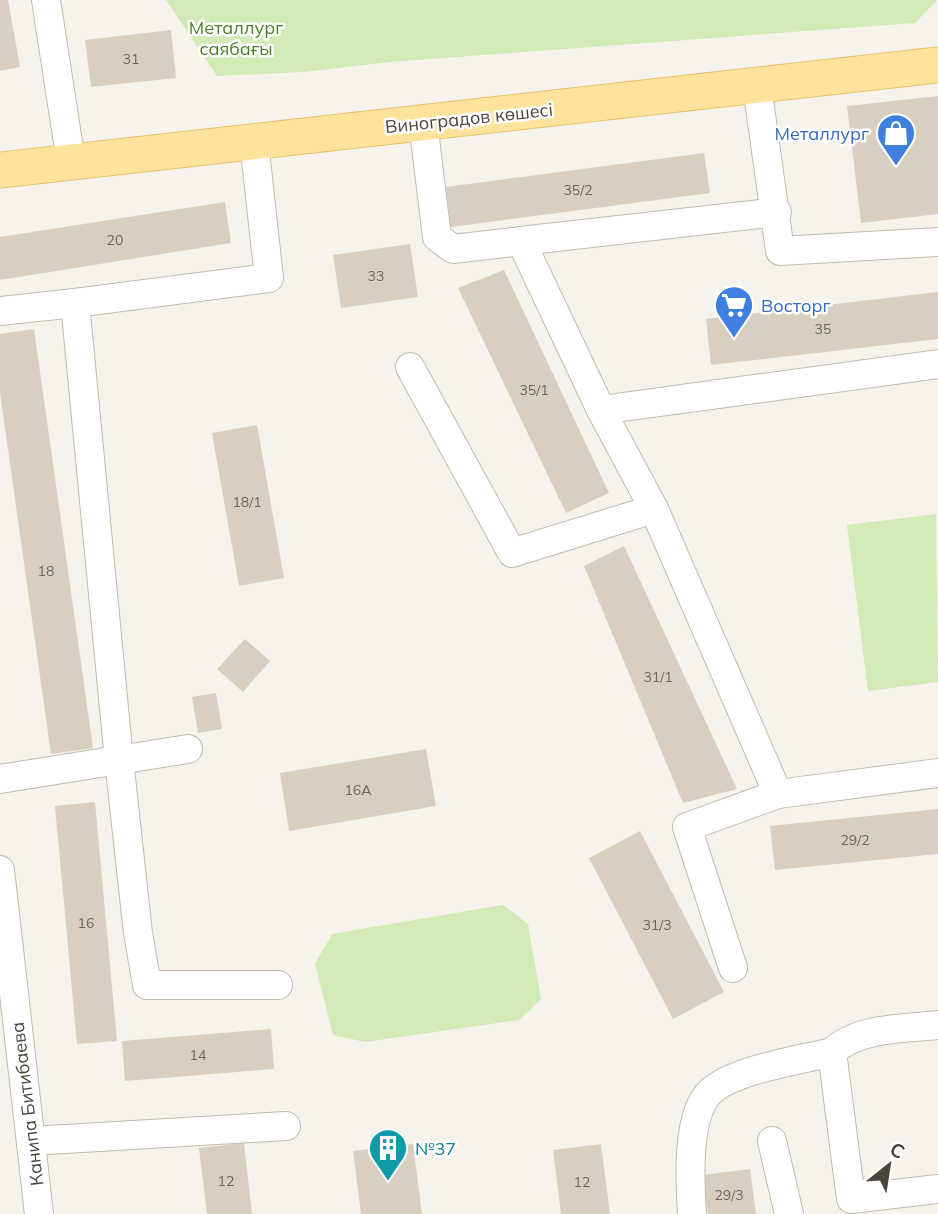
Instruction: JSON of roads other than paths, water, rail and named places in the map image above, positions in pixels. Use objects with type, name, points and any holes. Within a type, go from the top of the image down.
[{"type":"main road","name":"Виноградов көшесі","points":[[0,170],[938,65]]},
{"type":"street","points":[[46,0],[71,162]]},
{"type":"street","points":[[757,86],[777,212],[780,251],[938,242]]},
{"type":"street","points":[[423,123],[437,237],[453,249],[777,212]]},
{"type":"street","points":[[0,311],[269,278],[254,142]]},
{"type":"street","points":[[521,241],[601,410],[654,509],[778,794]]},
{"type":"street","points":[[75,303],[119,760],[138,933],[147,985],[278,985]]},
{"type":"street","points":[[601,410],[938,364]]},
{"type":"street","points":[[410,367],[512,553],[654,509]]},
{"type":"street","points":[[0,779],[188,749]]},
{"type":"street","points":[[733,968],[687,827],[778,794],[938,773]]},
{"type":"street","name":"Канипа Битибаева","points":[[0,872],[39,1214]]},
{"type":"street","points":[[692,1214],[689,1166],[700,1109],[709,1092],[737,1077],[832,1052],[844,1042],[863,1035],[938,1025]]},
{"type":"street","points":[[832,1052],[851,1199],[938,1189]]},
{"type":"street","points":[[31,1141],[286,1126]]},
{"type":"street","points":[[772,1141],[789,1214]]},
{"type":"place","name":"Металлург","points":[[896,167]]},
{"type":"place","name":"Восторг","points":[[734,339]]},
{"type":"place","name":"№37","points":[[388,1182]]},
{"type":"park label","name":"Металлург саябағы","points":[[236,37]]}]
